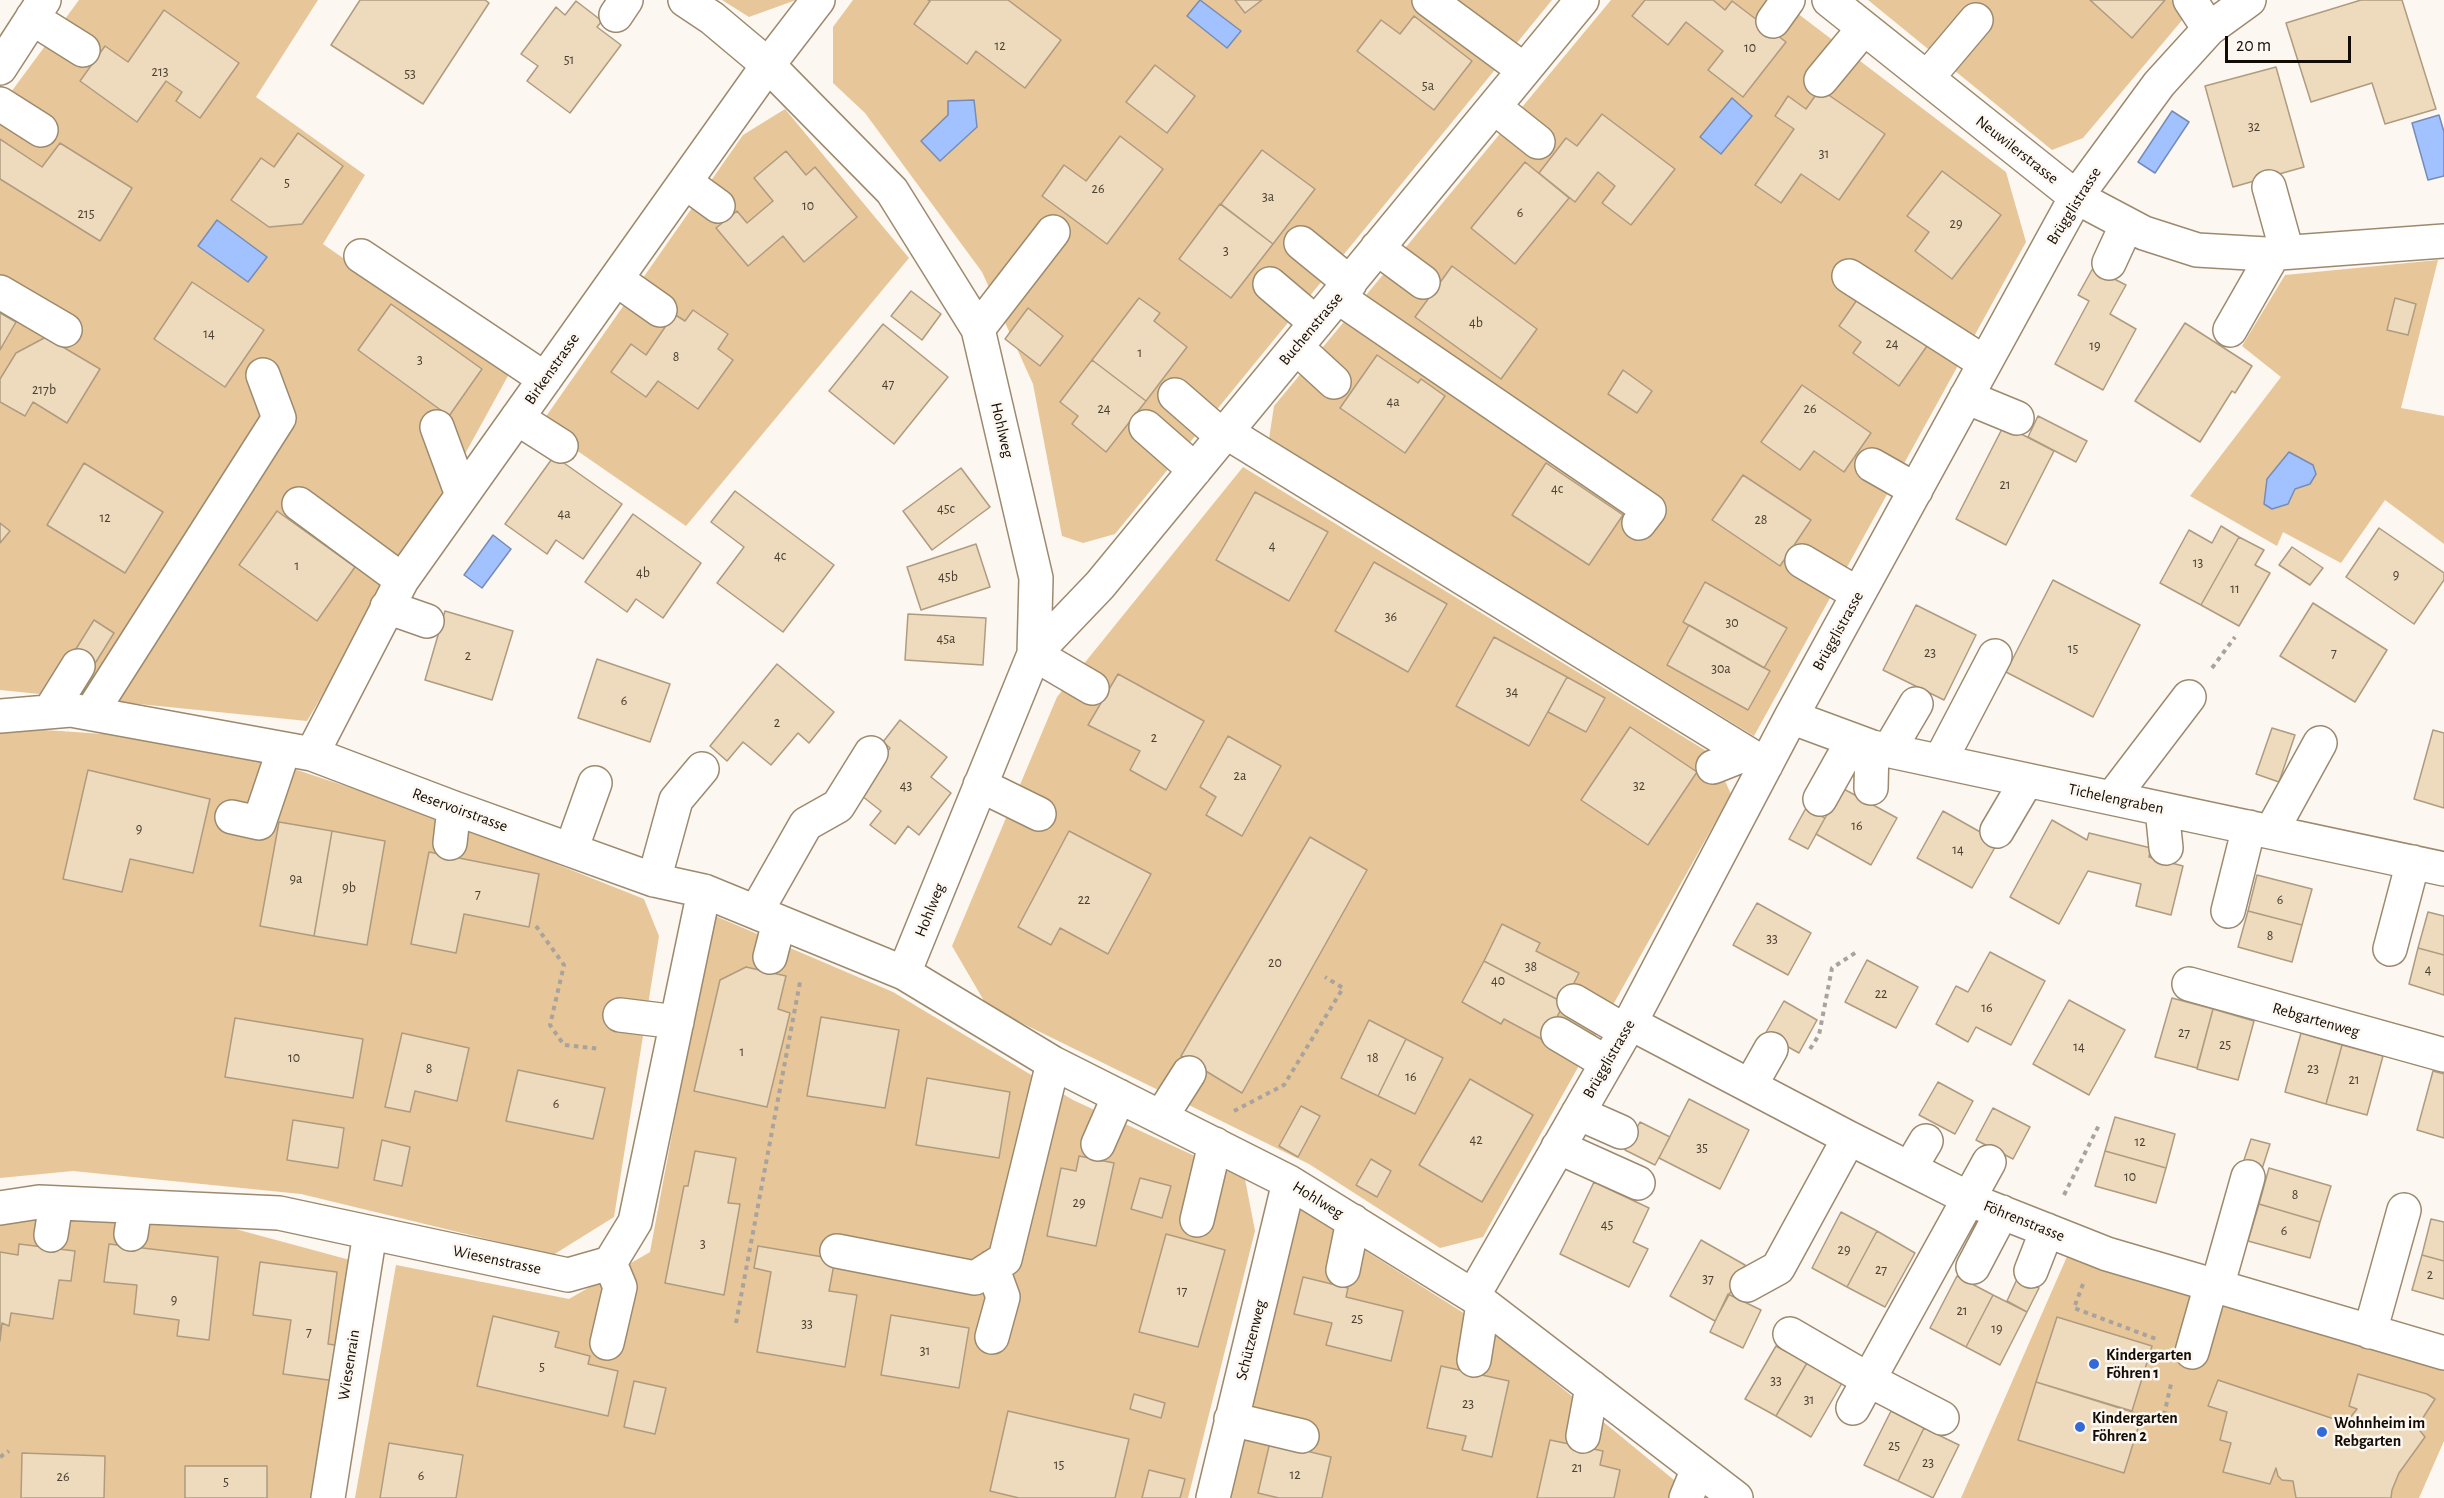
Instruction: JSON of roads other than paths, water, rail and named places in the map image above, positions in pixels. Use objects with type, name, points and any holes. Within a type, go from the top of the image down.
[{"type":"street","name":"Hohlweg","points":[[685,0],[712,18],[768,65],[892,191],[978,329],[1036,578],[1034,654],[904,973],[1053,1063],[1289,1182],[1353,1221],[1478,1300],[1592,1388],[1692,1484],[1736,1498]]},
{"type":"street","name":"Birkenstrasse","points":[[232,817],[260,823],[298,751],[394,593],[768,65],[818,0]]},
{"type":"street","points":[[1429,0],[1524,70]]},
{"type":"street","name":"Buchenstrasse","points":[[1034,654],[1100,585],[1582,0]]},
{"type":"street","name":"Neuwilerstrasse","points":[[1829,0],[2076,197],[2144,233],[2197,249],[2280,253],[2444,241]]},
{"type":"street","points":[[2190,0],[2209,29]]},
{"type":"street","name":"Brügglistrasse","points":[[1478,1300],[1525,1181],[1558,1147],[1607,1063],[1627,1027],[1756,760],[1791,717],[2076,197],[2159,84],[2209,29],[2249,0]]},
{"type":"street","points":[[0,69],[38,9],[83,50]]},
{"type":"street","points":[[1927,78],[1976,20]]},
{"type":"street","points":[[1821,80],[1864,28]]},
{"type":"street","points":[[0,104],[41,130]]},
{"type":"street","points":[[1494,107],[1538,142]]},
{"type":"street","points":[[685,182],[718,206]]},
{"type":"street","points":[[2230,330],[2280,253],[2270,188]]},
{"type":"street","points":[[2109,263],[2127,224]]},
{"type":"street","points":[[978,329],[1053,232]]},
{"type":"street","points":[[1301,243],[1344,290],[1649,510],[1639,523]]},
{"type":"street","points":[[1377,248],[1423,282]]},
{"type":"street","points":[[362,256],[545,379]]},
{"type":"street","points":[[1849,276],[1985,363]]},
{"type":"street","points":[[616,279],[660,310]]},
{"type":"street","points":[[1270,284],[1306,335],[1334,382]]},
{"type":"street","points":[[0,292],[65,330]]},
{"type":"street","points":[[91,713],[279,418],[263,375]]},
{"type":"street","points":[[1175,395],[1224,434],[1756,760]]},
{"type":"street","points":[[1966,398],[2017,418]]},
{"type":"street","points":[[517,418],[561,446]]},
{"type":"street","points":[[437,427],[462,495]]},
{"type":"street","points":[[1146,427],[1195,470]]},
{"type":"street","points":[[1872,465],[1916,490]]},
{"type":"street","points":[[299,504],[427,621]]},
{"type":"street","points":[[1802,561],[1858,594]]},
{"type":"street","points":[[1034,654],[1092,688]]},
{"type":"street","points":[[1940,761],[1995,656]]},
{"type":"street","points":[[50,711],[78,666]]},
{"type":"street","points":[[2112,798],[2189,697]]},
{"type":"street","points":[[1820,799],[1916,704]]},
{"type":"street","name":"Reservoirstrasse","points":[[0,716],[71,710],[91,713],[166,739],[298,751],[654,880],[704,891],[904,973]]},
{"type":"street","name":"Tichelengraben","points":[[1791,717],[1871,746],[2428,866]]},
{"type":"street","points":[[2228,911],[2260,829],[2320,743]]},
{"type":"street","points":[[1871,746],[1871,788]]},
{"type":"street","points":[[770,957],[767,917],[806,824],[838,806],[871,753]]},
{"type":"street","points":[[1713,766],[1756,760]]},
{"type":"street","points":[[654,880],[676,800],[702,769]]},
{"type":"street","points":[[1997,831],[2027,780]]},
{"type":"street","points":[[571,850],[595,783]]},
{"type":"street","points":[[980,785],[1039,814]]},
{"type":"street","points":[[450,843],[454,808]]},
{"type":"street","points":[[2162,809],[2166,848]]},
{"type":"street","points":[[2390,949],[2428,866]]},
{"type":"street","points":[[607,1343],[620,1287],[610,1263],[635,1222],[704,891]]},
{"type":"street","name":"Rebgartenweg","points":[[2189,984],[2444,1055]]},
{"type":"street","name":"Föhrenstrasse","points":[[1574,1001],[1763,1093],[1849,1138],[1918,1155],[1969,1197],[2002,1212],[2097,1250],[2444,1353]]},
{"type":"street","points":[[620,1015],[677,1022]]},
{"type":"street","points":[[1558,1034],[1607,1063]]},
{"type":"street","points":[[1763,1093],[1771,1049]]},
{"type":"street","points":[[837,1251],[975,1278],[1005,1259],[1053,1063]]},
{"type":"street","points":[[1161,1118],[1189,1073]]},
{"type":"street","points":[[1098,1144],[1119,1096]]},
{"type":"street","points":[[1578,1113],[1621,1132]]},
{"type":"street","points":[[1747,1285],[1778,1268],[1849,1138]]},
{"type":"street","points":[[1197,1220],[1204,1139]]},
{"type":"street","points":[[1558,1147],[1638,1183]]},
{"type":"street","points":[[1861,1394],[1989,1162]]},
{"type":"street","points":[[2181,1363],[2214,1286],[2248,1177]]},
{"type":"street","name":"Schützenweg","points":[[1213,1498],[1289,1182]]},
{"type":"street","name":"Wiesenstrasse","points":[[0,1208],[39,1202],[56,1203],[133,1220],[279,1213],[568,1275],[610,1263]]},
{"type":"street","points":[[51,1235],[56,1203]]},
{"type":"street","points":[[2370,1332],[2404,1210]]},
{"type":"street","points":[[1973,1267],[2002,1212]]},
{"type":"street","points":[[1342,1270],[1353,1221]]},
{"type":"street","points":[[2031,1271],[2047,1230]]},
{"type":"street","name":"Wiesenrain","points":[[328,1498],[370,1233]]},
{"type":"street","points":[[992,1267],[1003,1297],[992,1337]]},
{"type":"street","points":[[1474,1360],[1478,1300]]},
{"type":"street","points":[[1790,1334],[1861,1394],[1942,1418]]},
{"type":"street","points":[[1583,1436],[1592,1388]]},
{"type":"street","points":[[1232,1419],[1302,1436]]},
{"type":"water","points":[[1200,0],[1241,31],[1227,48],[1187,16]]},
{"type":"water","points":[[1732,98],[1752,116],[1721,154],[1700,137]]},
{"type":"water","points":[[974,100],[977,127],[940,161],[921,141],[948,115],[948,101]]},
{"type":"water","points":[[2172,111],[2189,122],[2155,173],[2138,162]]},
{"type":"water","points":[[2439,115],[2444,132],[2444,176],[2428,180],[2412,123]]},
{"type":"water","points":[[217,220],[267,257],[248,282],[198,246]]},
{"type":"water","points":[[2289,452],[2313,465],[2316,474],[2310,484],[2295,489],[2288,504],[2272,509],[2264,504],[2267,479]]},
{"type":"water","points":[[493,535],[511,549],[482,588],[464,575]]},
{"type":"place","name":"Kindergarten Föhren 1","points":[[2094,1364]]},
{"type":"place","name":"Kindergarten Föhren 2","points":[[2080,1427]]},
{"type":"place","name":"Wohnheim im Rebgarten","points":[[2322,1432]]}]
